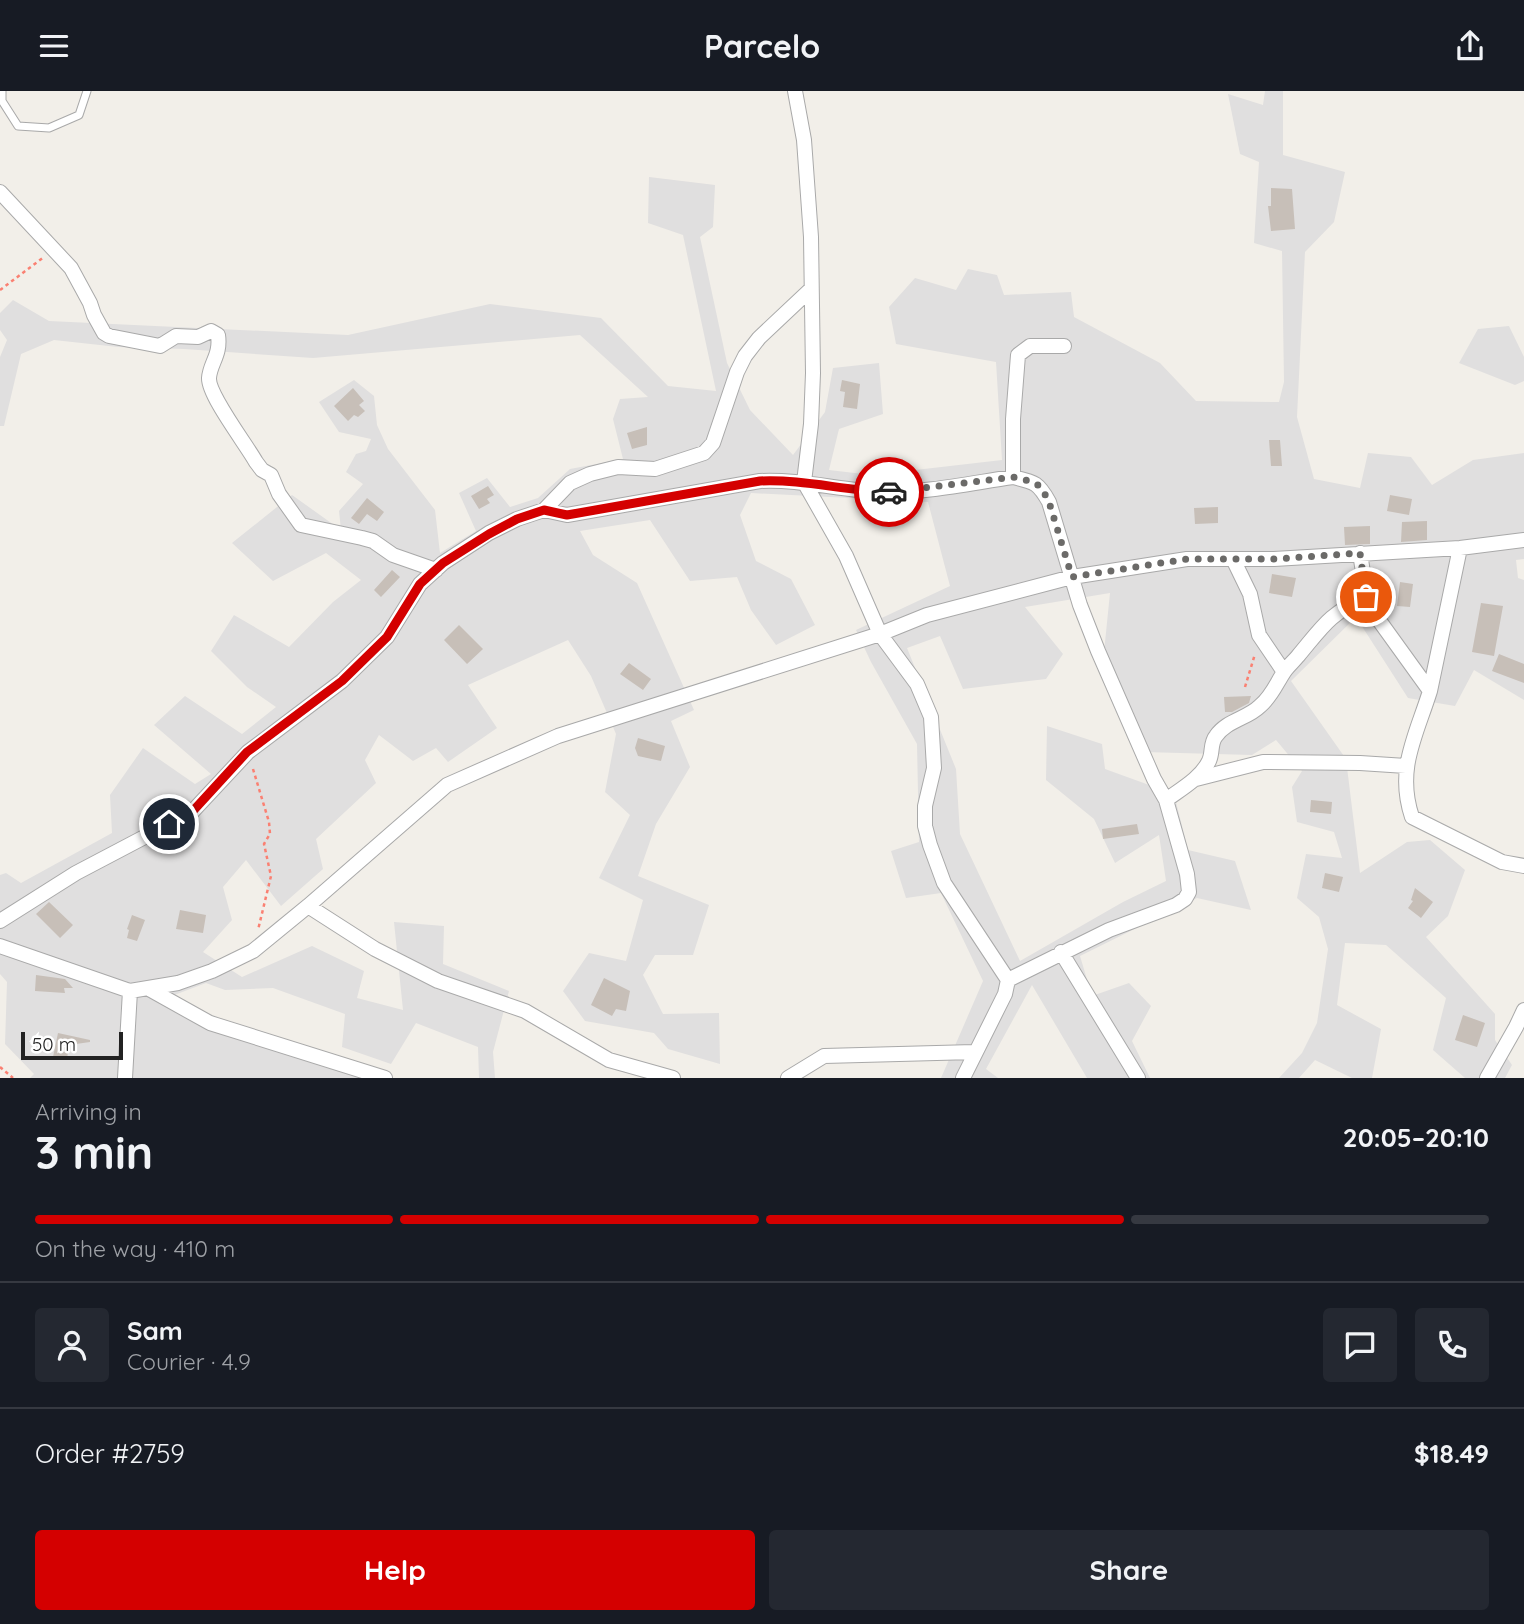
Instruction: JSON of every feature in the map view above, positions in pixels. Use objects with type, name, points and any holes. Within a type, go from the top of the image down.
[{"type":"street","points":[[795,91],[804,140],[811,237],[813,387],[804,482],[846,556],[880,634],[917,684],[930,717],[934,768],[925,806],[925,826],[935,863],[957,905],[1008,980],[1005,994],[963,1078]]},
{"type":"street","points":[[0,192],[71,268],[104,333],[160,346],[176,335],[198,337],[211,331],[218,335],[217,355],[209,380],[210,386],[222,410],[262,470],[271,475],[279,494],[301,525],[373,541],[393,555],[436,570]]},
{"type":"street","points":[[0,921],[76,873],[192,812],[247,752],[342,681],[387,637],[420,584],[489,534],[517,519],[544,510],[570,483],[590,474],[618,467],[655,469],[704,453],[713,443],[745,356],[759,338],[811,289]]},
{"type":"street","points":[[1013,477],[1013,419],[1018,355],[1030,346],[1063,346]]},
{"type":"street","points":[[544,510],[567,515],[760,481],[784,480],[888,492],[1013,477],[1041,487],[1049,502],[1098,651],[1154,779],[1166,800],[1187,874],[1189,892],[1185,899],[1176,905],[1132,920],[1061,952],[1008,980]]},
{"type":"street","points":[[0,946],[130,991],[178,983],[212,971],[253,951],[308,907],[447,785],[558,736],[880,634],[927,615],[1072,577],[1187,559],[1274,559],[1460,548],[1524,541]]},
{"type":"street","points":[[1460,548],[1430,691],[1406,766],[1405,791],[1412,817],[1502,862],[1524,866]]},
{"type":"street","points":[[1360,553],[1366,597],[1374,615],[1430,691]]},
{"type":"street","points":[[1233,559],[1250,594],[1259,635],[1284,672]]},
{"type":"street","points":[[1166,800],[1195,779],[1211,759],[1214,737],[1233,721],[1257,709],[1276,689],[1284,672],[1327,619],[1366,597]]},
{"type":"street","points":[[1195,779],[1264,762],[1406,766]]},
{"type":"street","points":[[308,907],[375,949],[438,981],[525,1011],[609,1060],[671,1078]]},
{"type":"street","points":[[1061,952],[1138,1078]]},
{"type":"street","points":[[149,989],[210,1023],[385,1078]]},
{"type":"street","points":[[125,1078],[130,991]]},
{"type":"street","points":[[1487,1078],[1524,1010]]},
{"type":"street","points":[[788,1078],[824,1056],[974,1052]]},
{"type":"lane","points":[[2,91],[2,101],[18,126],[49,128],[79,115],[88,91]]},
{"type":"path","points":[[0,290],[55,249]]},
{"type":"path","points":[[1245,687],[1259,635]]},
{"type":"path","points":[[247,752],[269,822],[270,834],[264,844],[271,876],[253,951]]},
{"type":"path","points":[[0,1067],[13,1078]]},
{"type":"shaded area","points":[[1265,91],[1283,91],[1283,155],[1345,172],[1334,222],[1305,252],[1297,417],[1314,479],[1360,488],[1368,453],[1411,457],[1432,485],[1473,460],[1524,453],[1524,559],[1516,560],[1518,578],[1524,580],[1524,700],[1474,670],[1455,706],[1408,698],[1356,617],[1291,681],[1346,759],[1360,873],[1407,842],[1430,840],[1465,870],[1448,916],[1426,937],[1495,1014],[1495,1040],[1512,1065],[1505,1078],[1465,1078],[1433,1050],[1446,998],[1386,945],[1345,943],[1337,1005],[1381,1029],[1372,1078],[1352,1078],[1315,1060],[1299,1078],[1279,1078],[1302,1053],[1317,1023],[1328,949],[1319,917],[1297,898],[1306,854],[1342,858],[1334,832],[1297,822],[1292,787],[1302,771],[1276,740],[1252,755],[1144,752],[1103,662],[1110,593],[1025,607],[1063,654],[1046,679],[963,689],[940,636],[907,648],[956,769],[960,834],[1020,961],[1123,902],[1166,881],[1159,835],[1115,863],[1094,819],[1046,780],[1047,726],[1102,744],[1105,769],[1174,794],[1188,850],[1235,861],[1251,910],[1197,898],[1080,956],[1092,996],[1129,983],[1151,1006],[1132,1041],[1150,1078],[1087,1078],[1032,985],[986,1069],[998,1078],[941,1078],[983,981],[941,893],[906,898],[891,851],[919,842],[917,744],[856,630],[950,586],[928,502],[751,493],[740,515],[756,561],[791,579],[815,625],[776,645],[751,610],[737,577],[690,581],[650,520],[580,531],[593,555],[637,583],[694,710],[671,721],[690,767],[656,824],[638,876],[709,905],[693,955],[655,955],[643,975],[663,1014],[719,1013],[720,1064],[668,1049],[654,1033],[585,1021],[563,991],[589,953],[626,961],[643,900],[599,878],[630,815],[605,792],[616,734],[591,676],[568,640],[468,685],[497,728],[448,762],[436,748],[413,761],[379,735],[365,760],[376,783],[316,839],[323,869],[281,906],[246,860],[223,887],[232,920],[203,952],[242,977],[312,946],[364,971],[357,998],[403,1010],[394,922],[444,926],[443,964],[509,991],[493,1052],[495,1078],[479,1078],[478,1047],[416,1023],[391,1064],[342,1047],[345,1014],[273,988],[225,990],[206,983],[161,1000],[375,1078],[30,1078],[34,1074],[5,1044],[7,982],[0,974],[0,875],[6,873],[21,883],[112,833],[110,795],[143,748],[195,784],[211,774],[154,725],[185,696],[242,734],[276,707],[247,687],[211,651],[234,615],[289,647],[333,602],[361,580],[326,553],[273,581],[232,543],[292,495],[341,530],[339,511],[363,484],[346,472],[356,454],[366,451],[371,439],[339,432],[319,402],[354,380],[374,396],[377,425],[388,449],[435,510],[440,553],[476,531],[459,493],[487,478],[510,507],[538,498],[570,469],[623,459],[613,419],[620,399],[648,397],[580,335],[313,358],[118,347],[54,340],[21,354],[4,426],[0,426],[0,357],[7,340],[0,330],[0,313],[13,300],[49,321],[348,335],[490,304],[601,318],[668,386],[716,391],[683,235],[648,223],[649,177],[715,185],[713,227],[700,237],[727,363],[750,410],[793,455],[825,412],[833,368],[879,363],[883,414],[839,429],[829,470],[872,475],[1002,460],[996,362],[896,344],[889,307],[915,278],[956,290],[968,269],[997,275],[1004,295],[1071,292],[1074,317],[1160,363],[1196,401],[1279,402],[1284,382],[1282,251],[1254,243],[1259,162],[1240,154],[1228,94],[1263,105]]},
{"type":"shaded area","points":[[1509,326],[1524,357],[1524,381],[1515,385],[1459,363],[1478,329]]},
{"type":"building","points":[[1271,188],[1292,189],[1295,229],[1271,231],[1268,206],[1271,206]]},
{"type":"building","points":[[842,380],[860,384],[857,409],[843,407],[845,392],[840,391]]},
{"type":"building","points":[[353,388],[364,401],[359,405],[365,411],[358,417],[354,415],[348,421],[334,406]]},
{"type":"building","points":[[647,427],[647,445],[632,449],[627,433]]},
{"type":"building","points":[[1269,440],[1280,440],[1282,466],[1271,466]]},
{"type":"building","points":[[488,486],[494,495],[487,499],[490,503],[479,509],[471,496]]},
{"type":"building","points":[[1390,495],[1412,499],[1409,515],[1387,511]]},
{"type":"building","points":[[367,498],[384,512],[377,521],[367,514],[359,524],[351,518]]},
{"type":"building","points":[[1218,507],[1218,523],[1195,524],[1194,508]]},
{"type":"building","points":[[1427,521],[1427,540],[1401,542],[1402,522]]},
{"type":"building","points":[[1370,526],[1370,544],[1345,545],[1344,527]]},
{"type":"building","points":[[392,570],[400,577],[381,597],[374,590]]},
{"type":"building","points":[[1272,574],[1296,578],[1292,597],[1269,593]]},
{"type":"building","points":[[1400,582],[1413,584],[1410,607],[1397,606]]},
{"type":"building","points":[[1481,603],[1503,606],[1494,656],[1472,652]]},
{"type":"building","points":[[459,625],[483,649],[467,664],[444,640]]},
{"type":"building","points":[[1499,654],[1524,664],[1524,683],[1492,671]]},
{"type":"building","points":[[629,663],[651,679],[643,690],[620,674]]},
{"type":"building","points":[[1251,696],[1249,703],[1232,712],[1225,712],[1224,697]]},
{"type":"building","points":[[638,738],[665,746],[661,761],[638,756],[635,748]]},
{"type":"building","points":[[1311,800],[1332,802],[1331,814],[1310,812]]},
{"type":"building","points":[[1137,824],[1139,834],[1103,839],[1102,829]]},
{"type":"building","points":[[1325,873],[1343,877],[1339,892],[1322,888]]},
{"type":"building","points":[[1415,888],[1433,902],[1421,918],[1408,908],[1413,901],[1411,900]]},
{"type":"building","points":[[49,902],[73,925],[60,938],[36,914]]},
{"type":"building","points":[[180,910],[206,915],[203,933],[176,929]]},
{"type":"building","points":[[132,915],[145,920],[137,941],[127,938]]},
{"type":"building","points":[[36,975],[65,979],[73,988],[64,988],[65,993],[35,991]]},
{"type":"building","points":[[604,978],[630,991],[626,1011],[616,1009],[612,1016],[591,1005]]},
{"type":"building","points":[[1463,1015],[1485,1023],[1477,1047],[1455,1040]]},
{"type":"building","points":[[58,1033],[90,1042],[69,1045],[67,1059],[53,1057]]},
{"type":"way so far","points":[[889,492],[1013,477],[1033,482],[1041,487],[1049,502],[1072,577],[1187,559],[1274,559],[1360,553],[1366,597]]},
{"type":"route","points":[[169,824],[192,812],[247,752],[342,681],[387,637],[420,584],[443,563],[517,519],[544,510],[567,515],[582,513],[760,481],[784,480],[889,492]]}]
